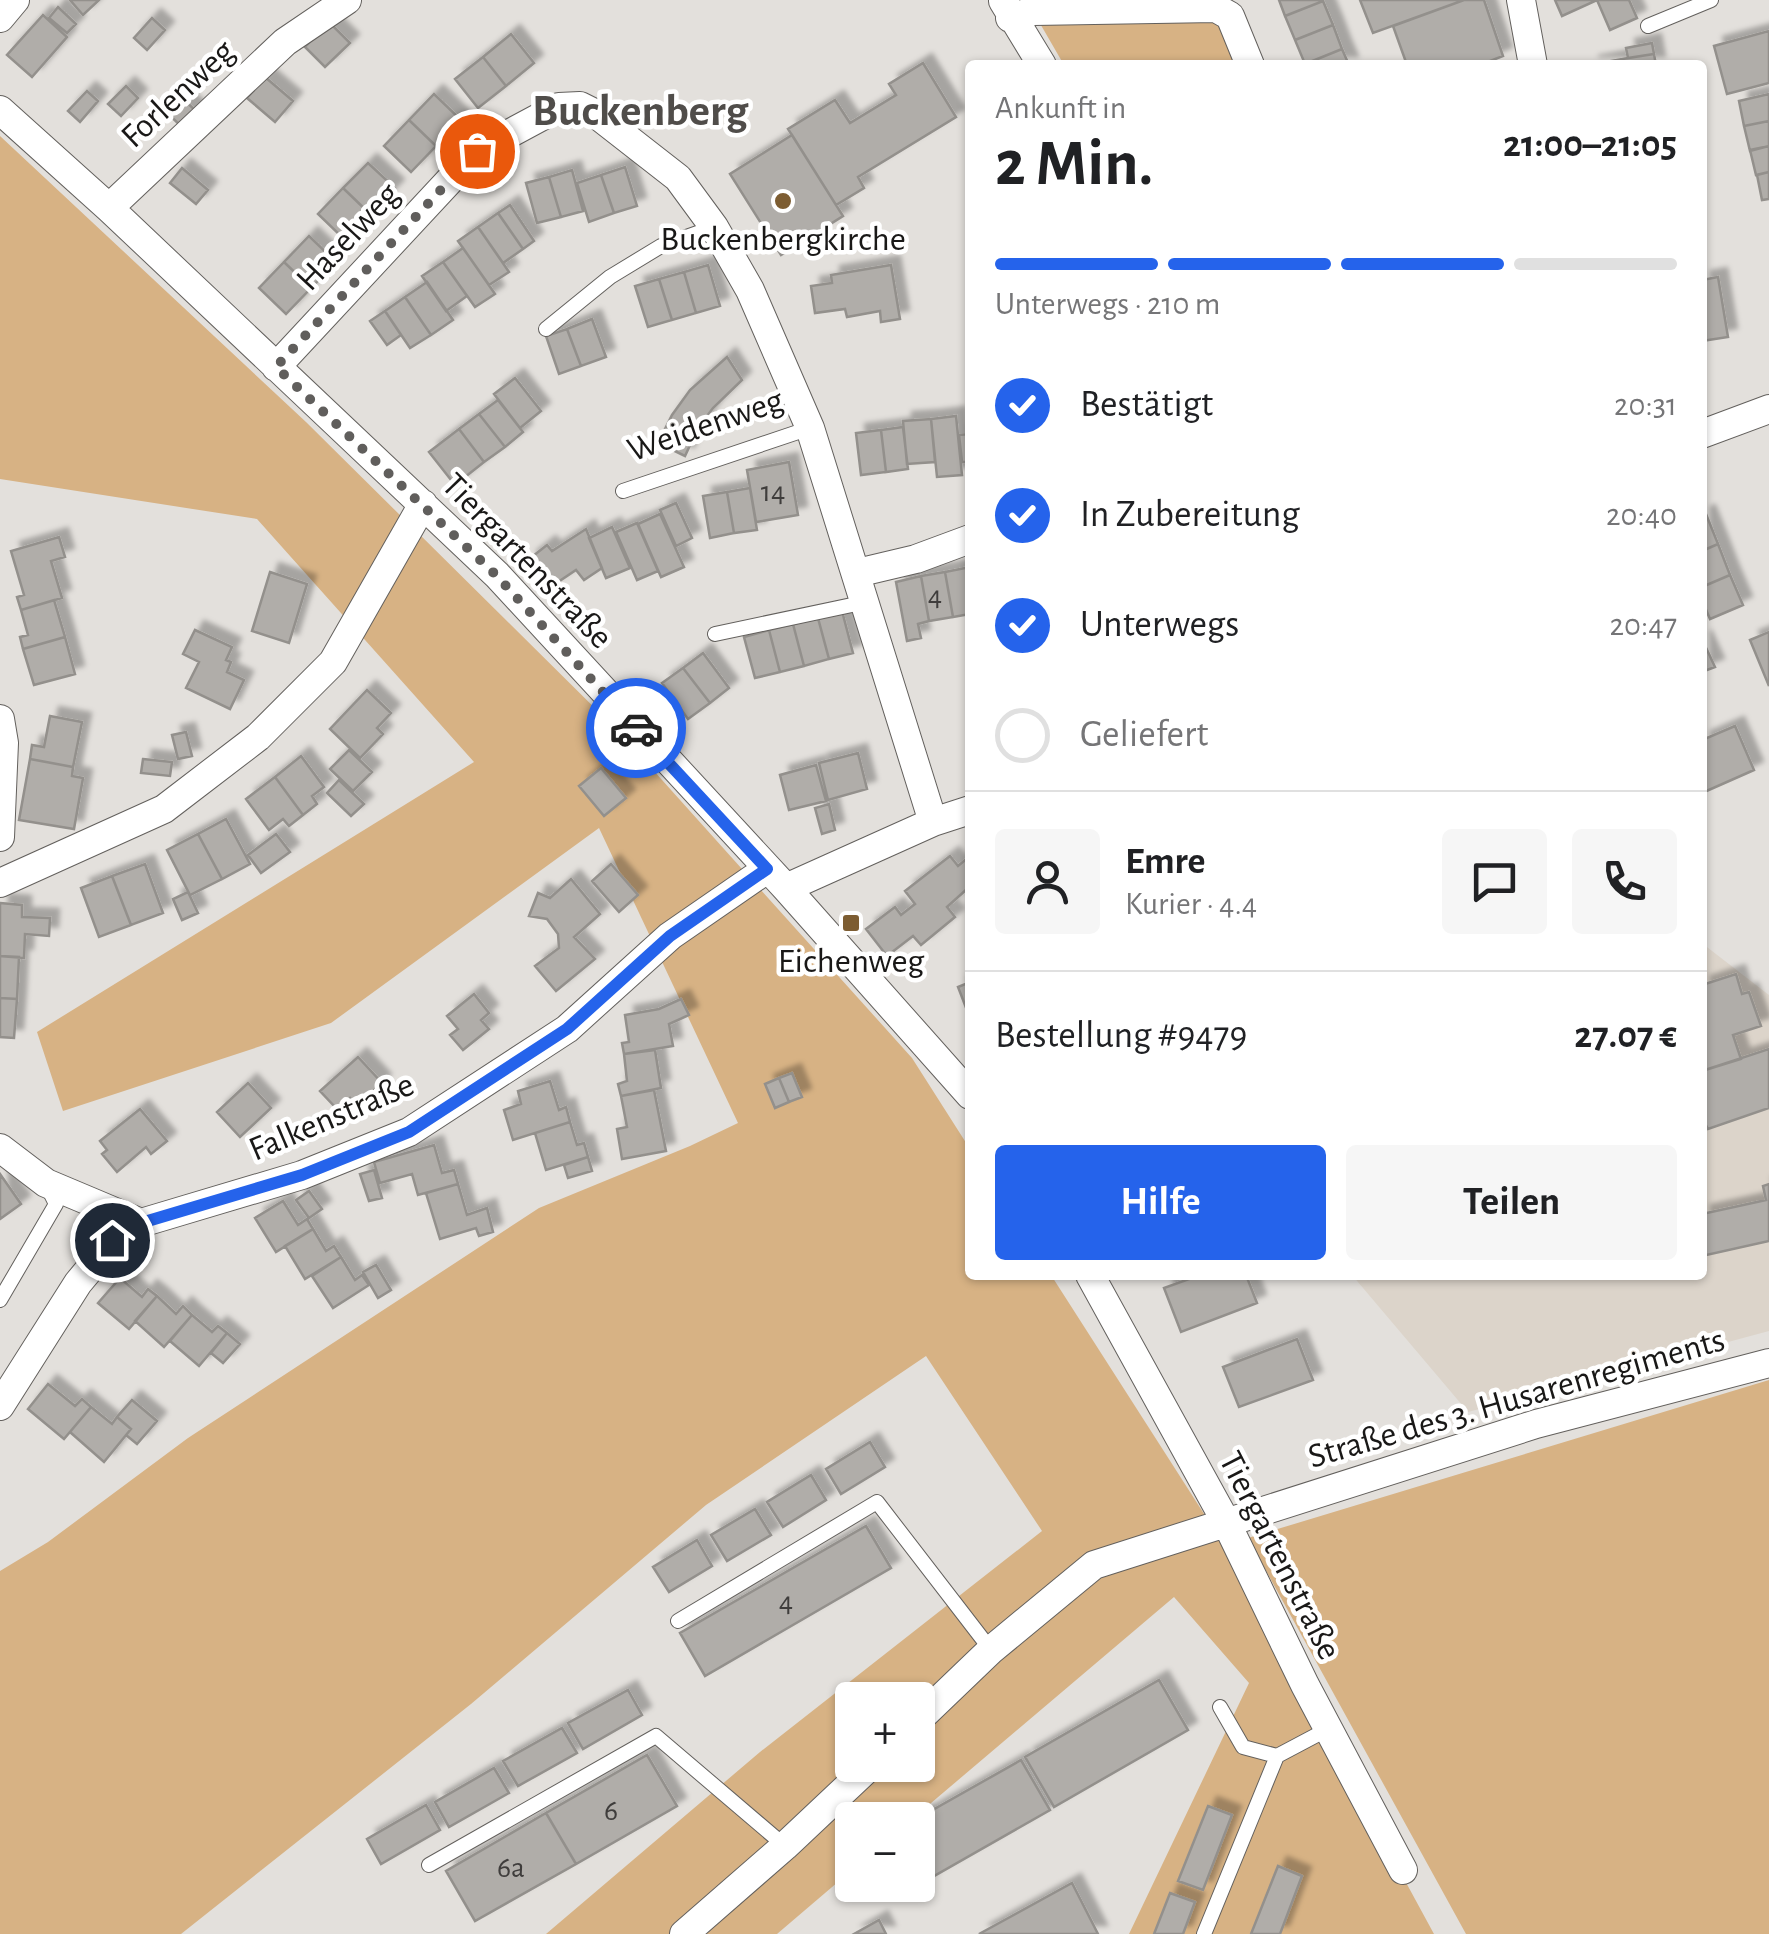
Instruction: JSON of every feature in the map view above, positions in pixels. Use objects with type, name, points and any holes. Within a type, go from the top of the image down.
[{"type":"street","points":[[0,18],[15,0]]},
{"type":"street","name":"Forlenweg","points":[[109,208],[285,42],[347,0]]},
{"type":"street","points":[[1521,0],[1532,60]]},
{"type":"street","points":[[1006,9],[1216,8],[1230,16],[1248,60]]},
{"type":"street","points":[[1006,9],[1039,60]]},
{"type":"street","name":"Weidenweg","points":[[580,106],[625,134],[678,178],[714,226],[750,290],[810,428],[933,822]]},
{"type":"street","name":"Haselweg","points":[[276,367],[477,151],[559,107],[580,106]]},
{"type":"street","name":"Tiergartenstraße","points":[[0,110],[109,208],[496,575],[965,1089]]},
{"type":"street","points":[[1707,432],[1769,409]]},
{"type":"street","points":[[0,883],[164,810],[258,737],[333,662],[422,504]]},
{"type":"street","points":[[857,573],[965,542]]},
{"type":"street","points":[[0,719],[4,743],[0,836]]},
{"type":"street","points":[[776,879],[965,812]]},
{"type":"street","name":"Falkenstraße","points":[[3,1393],[112,1240],[141,1223],[302,1175],[409,1132],[567,1029],[670,936],[776,879]]},
{"type":"street","points":[[0,1148],[46,1183],[141,1223]]},
{"type":"street","name":"Tiergartenstraße","points":[[1093,1280],[1226,1522],[1402,1870]]},
{"type":"street","name":"Straße des 3. Husarenregiments","points":[[935,1704],[991,1650],[1094,1565],[1536,1424],[1769,1363]]},
{"type":"street","points":[[684,1934],[852,1782]]},
{"type":"lane","points":[[1648,26],[1711,0]]},
{"type":"lane","points":[[546,328],[610,277],[661,246],[714,226]]},
{"type":"lane","name":"Weidenweg","points":[[623,491],[810,428]]},
{"type":"lane","points":[[715,634],[866,602]]},
{"type":"lane","points":[[0,1300],[56,1204],[46,1183]]},
{"type":"lane","points":[[678,1620],[877,1502],[991,1650]]},
{"type":"lane","points":[[1220,1707],[1242,1747],[1277,1756]]},
{"type":"lane","points":[[1204,1934],[1277,1756],[1328,1729]]},
{"type":"lane","points":[[429,1865],[656,1736],[785,1846]]},
{"type":"shaded area","points":[[1216,9],[1246,60],[1061,60],[1038,20]]},
{"type":"shaded area","points":[[0,136],[306,422],[618,731],[912,1058],[965,1141],[965,1280],[1054,1280],[1215,1531],[1434,1934],[1129,1934],[1249,1683],[1174,1597],[932,1802],[835,1802],[835,1885],[777,1934],[546,1934],[835,1693],[835,1782],[935,1782],[935,1682],[849,1682],[1042,1531],[926,1356],[706,1505],[471,1704],[181,1934],[0,1934],[0,1571],[48,1542],[188,1438],[539,1208],[738,1123],[599,828],[331,1023],[63,1111],[37,1032],[474,762],[257,519],[0,479]]},
{"type":"shaded area","points":[[1707,947],[1769,995],[1769,1331],[1468,1412],[1356,1280],[1707,1280]]},
{"type":"shaded area","points":[[1769,1380],[1769,1934],[1466,1934],[1248,1538]]},
{"type":"building","points":[[70,0],[99,0],[83,15]]},
{"type":"building","points":[[1279,0],[1323,0],[1323,1],[1285,16]]},
{"type":"building","points":[[1360,0],[1464,0],[1373,33]]},
{"type":"building","points":[[1464,0],[1484,0],[1503,56],[1493,60],[1405,60],[1393,26]]},
{"type":"building","points":[[1555,0],[1597,0],[1562,16]]},
{"type":"building","points":[[1597,0],[1629,0],[1637,18],[1610,30]]},
{"type":"building","points":[[1323,1],[1333,25],[1295,40],[1285,16]]},
{"type":"building","points":[[58,7],[76,24],[67,33],[49,18]]},
{"type":"building","points":[[43,15],[67,37],[32,77],[7,55]]},
{"type":"building","points":[[152,18],[165,30],[147,50],[134,38]]},
{"type":"building","points":[[329,22],[350,43],[325,67],[305,47]]},
{"type":"building","points":[[1333,25],[1342,49],[1315,60],[1303,60],[1295,40]]},
{"type":"building","points":[[1769,31],[1769,83],[1727,94],[1714,46]]},
{"type":"building","points":[[511,34],[534,63],[506,86],[483,57]]},
{"type":"building","points":[[1652,43],[1654,54],[1628,58],[1626,48]]},
{"type":"building","points":[[1342,49],[1347,60],[1315,60]]},
{"type":"building","points":[[1654,54],[1655,60],[1617,60]]},
{"type":"building","points":[[483,57],[506,86],[478,108],[455,79]]},
{"type":"building","points":[[923,63],[956,117],[858,177],[864,188],[836,205],[788,129],[835,100],[850,123],[896,95],[889,84]]},
{"type":"building","points":[[265,77],[293,101],[275,122],[247,98]]},
{"type":"building","points":[[126,86],[138,98],[121,116],[108,104]]},
{"type":"building","points":[[87,91],[98,101],[80,122],[68,111]]},
{"type":"building","points":[[177,93],[199,114],[184,129],[162,108]]},
{"type":"building","points":[[434,94],[461,120],[436,146],[409,120]]},
{"type":"building","points":[[1769,94],[1769,121],[1744,126],[1739,101]]},
{"type":"building","points":[[409,120],[436,146],[411,172],[384,146]]},
{"type":"building","points":[[1769,121],[1769,146],[1750,151],[1744,126]]},
{"type":"building","points":[[792,135],[843,216],[781,255],[730,174]]},
{"type":"building","points":[[1769,146],[1769,172],[1756,175],[1750,150]]},
{"type":"building","points":[[368,163],[395,188],[370,214],[343,188]]},
{"type":"building","points":[[625,167],[637,206],[614,213],[601,175]]},
{"type":"building","points":[[182,168],[208,190],[196,204],[170,183]]},
{"type":"building","points":[[572,170],[583,211],[561,217],[549,177]]},
{"type":"building","points":[[1769,172],[1769,199],[1762,200],[1757,175]]},
{"type":"building","points":[[601,175],[614,213],[589,222],[577,183]]},
{"type":"building","points":[[549,177],[561,217],[537,223],[526,183]]},
{"type":"building","points":[[343,188],[370,214],[345,240],[318,214]]},
{"type":"building","points":[[510,205],[534,241],[523,249],[498,213]]},
{"type":"building","points":[[498,213],[523,249],[503,263],[478,227]]},
{"type":"building","points":[[478,227],[509,272],[489,285],[458,241]]},
{"type":"building","points":[[309,236],[336,262],[311,288],[284,262]]},
{"type":"building","points":[[463,248],[495,294],[475,307],[443,262]]},
{"type":"building","points":[[284,262],[311,288],[286,314],[259,288]]},
{"type":"building","points":[[443,262],[467,296],[446,311],[422,276]]},
{"type":"building","points":[[708,265],[720,306],[696,313],[684,272]]},
{"type":"building","points":[[891,265],[900,319],[881,322],[880,311],[847,317],[845,309],[815,313],[811,286],[832,283],[831,275]]},
{"type":"building","points":[[684,272],[696,313],[672,320],[659,279]]},
{"type":"building","points":[[1718,277],[1728,337],[1707,340],[1707,279]]},
{"type":"building","points":[[659,279],[672,320],[648,327],[635,286]]},
{"type":"building","points":[[427,282],[453,320],[431,335],[405,297]]},
{"type":"building","points":[[405,297],[431,335],[410,348],[385,311]]},
{"type":"building","points":[[385,311],[401,335],[387,345],[370,321]]},
{"type":"building","points":[[592,319],[606,357],[581,366],[567,329]]},
{"type":"building","points":[[567,329],[581,366],[559,374],[546,336]]},
{"type":"building","points":[[727,357],[742,380],[698,428],[685,456],[658,443],[690,390]]},
{"type":"building","points":[[515,378],[541,411],[520,428],[494,394]]},
{"type":"building","points":[[498,400],[523,432],[505,447],[479,414]]},
{"type":"building","points":[[479,414],[505,447],[484,462],[459,429]]},
{"type":"building","points":[[956,416],[962,475],[937,477],[931,419]]},
{"type":"building","points":[[931,419],[935,462],[907,464],[903,421]]},
{"type":"building","points":[[903,427],[908,469],[886,472],[881,430]]},
{"type":"building","points":[[459,429],[484,462],[455,485],[429,452]]},
{"type":"building","points":[[881,430],[886,472],[861,475],[856,433]]},
{"type":"building","points":[[965,434],[965,462],[962,462],[959,435]]},
{"type":"building","points":[[789,462],[798,515],[756,522],[747,470]]},
{"type":"building","points":[[750,488],[757,530],[734,533],[727,492]]},
{"type":"building","points":[[727,492],[734,533],[710,538],[703,496]]},
{"type":"building","points":[[676,503],[692,538],[676,546],[660,510]]},
{"type":"building","points":[[660,514],[684,567],[661,577],[638,524]]},
{"type":"building","points":[[1707,516],[1718,544],[1707,549]]},
{"type":"building","points":[[637,523],[658,571],[637,580],[616,532]]},
{"type":"building","points":[[612,527],[630,568],[606,578],[589,538]]},
{"type":"building","points":[[586,529],[602,568],[584,580],[576,570],[552,586],[528,560],[547,545],[552,551]]},
{"type":"building","points":[[59,537],[65,557],[51,561],[62,598],[21,610],[17,597],[24,595],[11,551]]},
{"type":"building","points":[[1718,544],[1730,575],[1707,585],[1707,549]]},
{"type":"building","points":[[965,568],[965,615],[953,617],[945,572]]},
{"type":"building","points":[[270,572],[307,584],[289,643],[252,631]]},
{"type":"building","points":[[945,572],[953,617],[929,621],[921,576]]},
{"type":"building","points":[[1730,575],[1743,605],[1710,619],[1707,585]]},
{"type":"building","points":[[921,576],[929,621],[918,624],[921,638],[907,641],[896,582]]},
{"type":"building","points":[[54,600],[65,637],[23,649],[20,637],[28,635],[21,610]]},
{"type":"building","points":[[842,611],[853,653],[829,659],[818,618]]},
{"type":"building","points":[[818,618],[829,659],[804,666],[793,624]]},
{"type":"building","points":[[793,624],[804,666],[780,672],[769,630]]},
{"type":"building","points":[[195,630],[232,647],[226,660],[231,662],[227,672],[244,680],[230,709],[186,688],[199,662],[183,654]]},
{"type":"building","points":[[769,630],[780,672],[755,678],[744,637]]},
{"type":"building","points":[[1769,632],[1769,686],[1750,640]]},
{"type":"building","points":[[65,637],[75,674],[34,685],[23,649]]},
{"type":"building","points":[[1707,650],[1715,667],[1707,670]]},
{"type":"building","points":[[703,653],[729,688],[710,703],[683,668]]},
{"type":"building","points":[[683,668],[710,703],[688,719],[662,683]]},
{"type":"building","points":[[367,690],[391,713],[377,728],[383,734],[360,758],[330,729]]},
{"type":"building","points":[[50,716],[82,722],[73,767],[30,759],[32,745],[44,747]]},
{"type":"building","points":[[1735,726],[1754,770],[1707,791],[1707,738]]},
{"type":"building","points":[[186,732],[192,756],[178,759],[172,735]]},
{"type":"building","points":[[349,750],[372,772],[353,791],[330,769]]},
{"type":"building","points":[[858,753],[867,789],[828,800],[819,763]]},
{"type":"building","points":[[301,756],[324,787],[312,796],[317,804],[303,815],[275,777]]},
{"type":"building","points":[[30,759],[73,767],[72,776],[83,778],[74,829],[19,820]]},
{"type":"building","points":[[143,759],[172,762],[170,776],[141,773]]},
{"type":"building","points":[[816,765],[826,801],[789,810],[780,775]]},
{"type":"building","points":[[601,768],[626,798],[604,816],[579,786]]},
{"type":"building","points":[[275,777],[303,815],[289,826],[283,819],[269,830],[246,799]]},
{"type":"building","points":[[339,780],[364,804],[351,816],[327,793]]},
{"type":"building","points":[[829,804],[835,830],[822,834],[815,808]]},
{"type":"building","points":[[226,819],[250,864],[222,879],[198,834]]},
{"type":"building","points":[[198,834],[222,879],[190,895],[167,850]]},
{"type":"building","points":[[276,834],[290,852],[261,873],[248,855]]},
{"type":"building","points":[[950,856],[958,866],[965,860],[965,891],[947,907],[955,917],[921,945],[913,936],[887,956],[866,929],[895,907],[901,915],[915,904],[905,891]]},
{"type":"building","points":[[145,864],[163,913],[131,925],[112,876]]},
{"type":"building","points":[[611,864],[638,895],[619,912],[592,881]]},
{"type":"building","points":[[112,876],[131,925],[99,937],[81,888]]},
{"type":"building","points":[[571,879],[600,914],[574,937],[595,959],[556,991],[535,966],[559,948],[558,934],[547,919],[529,916],[538,893],[550,898]]},
{"type":"building","points":[[188,892],[198,913],[182,920],[173,899]]},
{"type":"building","points":[[0,903],[22,905],[22,917],[50,918],[49,936],[25,934],[24,958],[0,956]]},
{"type":"building","points":[[0,956],[19,957],[17,999],[0,998]]},
{"type":"building","points":[[1736,974],[1742,994],[1749,992],[1761,1026],[1733,1035],[1741,1059],[1707,1069],[1707,983]]},
{"type":"building","points":[[965,984],[965,1005],[958,987]]},
{"type":"building","points":[[474,994],[489,1013],[481,1020],[489,1029],[463,1050],[450,1035],[458,1029],[447,1016]]},
{"type":"building","points":[[0,998],[17,999],[14,1038],[0,1037]]},
{"type":"building","points":[[681,999],[689,1015],[669,1024],[673,1046],[624,1054],[622,1043],[629,1042],[625,1015],[659,1009]]},
{"type":"building","points":[[1769,1049],[1769,1108],[1708,1129],[1707,1069]]},
{"type":"building","points":[[655,1050],[661,1088],[621,1096],[618,1084],[627,1081],[624,1054]]},
{"type":"building","points":[[358,1057],[382,1083],[357,1106],[350,1098],[337,1109],[320,1091]]},
{"type":"building","points":[[792,1073],[802,1097],[789,1102],[779,1078]]},
{"type":"building","points":[[779,1078],[789,1102],[775,1108],[765,1084]]},
{"type":"building","points":[[550,1081],[559,1110],[566,1107],[570,1122],[513,1140],[504,1110],[521,1104],[518,1091]]},
{"type":"building","points":[[248,1083],[271,1108],[240,1137],[217,1112]]},
{"type":"building","points":[[654,1090],[666,1151],[622,1159],[617,1129],[627,1127],[621,1096]]},
{"type":"building","points":[[140,1109],[167,1141],[151,1154],[146,1147],[117,1172],[102,1154],[107,1150],[100,1141]]},
{"type":"building","points":[[570,1122],[577,1145],[584,1143],[588,1157],[546,1170],[535,1133]]},
{"type":"building","points":[[434,1145],[442,1173],[454,1170],[458,1184],[418,1195],[412,1174],[380,1183],[374,1162]]},
{"type":"building","points":[[588,1157],[592,1171],[568,1178],[564,1165]]},
{"type":"building","points":[[374,1170],[382,1198],[369,1201],[360,1174]]},
{"type":"building","points":[[0,1174],[21,1204],[0,1219]]},
{"type":"building","points":[[458,1184],[467,1215],[487,1208],[493,1232],[479,1236],[476,1228],[440,1239],[426,1193]]},
{"type":"building","points":[[1769,1184],[1769,1241],[1707,1255],[1707,1213],[1766,1200],[1763,1186]]},
{"type":"building","points":[[309,1191],[322,1209],[309,1218],[296,1200]]},
{"type":"building","points":[[283,1201],[298,1225],[307,1219],[313,1229],[276,1252],[255,1218]]},
{"type":"building","points":[[313,1229],[326,1251],[334,1246],[341,1257],[305,1279],[285,1246]]},
{"type":"building","points":[[341,1257],[355,1280],[362,1275],[369,1285],[333,1308],[312,1276]]},
{"type":"building","points":[[376,1265],[391,1290],[378,1298],[363,1272]]},
{"type":"building","points":[[120,1278],[142,1297],[148,1289],[157,1296],[129,1329],[98,1303]]},
{"type":"building","points":[[1186,1280],[1248,1280],[1257,1303],[1181,1332],[1164,1288]]},
{"type":"building","points":[[157,1296],[176,1314],[183,1306],[192,1315],[164,1347],[135,1321]]},
{"type":"building","points":[[192,1315],[212,1332],[218,1326],[227,1333],[199,1366],[170,1341]]},
{"type":"building","points":[[227,1333],[240,1344],[223,1363],[211,1353]]},
{"type":"building","points":[[1297,1339],[1313,1380],[1239,1407],[1223,1367]]},
{"type":"building","points":[[48,1384],[75,1406],[82,1399],[91,1407],[64,1439],[28,1409]]},
{"type":"building","points":[[132,1400],[157,1421],[137,1444],[126,1435],[131,1429],[117,1417]]},
{"type":"building","points":[[91,1407],[112,1424],[117,1417],[131,1429],[104,1462],[70,1432]]},
{"type":"building","points":[[870,1442],[885,1467],[841,1494],[826,1469]]},
{"type":"building","points":[[811,1475],[826,1500],[783,1527],[767,1502]]},
{"type":"building","points":[[755,1509],[771,1535],[727,1561],[711,1535]]},
{"type":"building","points":[[866,1526],[891,1568],[705,1676],[680,1633]]},
{"type":"building","points":[[697,1540],[712,1566],[669,1592],[653,1567]]},
{"type":"building","points":[[1159,1680],[1188,1730],[1054,1807],[1025,1757]]},
{"type":"building","points":[[628,1690],[642,1715],[583,1749],[568,1723]]},
{"type":"building","points":[[562,1728],[577,1753],[518,1786],[503,1761]]},
{"type":"building","points":[[647,1755],[677,1806],[576,1864],[546,1813]]},
{"type":"building","points":[[1021,1760],[1050,1810],[935,1875],[935,1809]]},
{"type":"building","points":[[494,1768],[509,1793],[449,1827],[435,1802]]},
{"type":"building","points":[[426,1805],[440,1830],[381,1864],[367,1839]]},
{"type":"building","points":[[1208,1806],[1232,1815],[1203,1890],[1178,1881]]},
{"type":"building","points":[[546,1813],[576,1864],[475,1921],[446,1871]]},
{"type":"building","points":[[1278,1866],[1302,1876],[1280,1934],[1251,1934]]},
{"type":"building","points":[[1072,1883],[1098,1934],[979,1934]]},
{"type":"building","points":[[1170,1893],[1195,1902],[1183,1934],[1154,1934]]},
{"type":"building","points":[[879,1920],[886,1934],[854,1934]]},
{"type":"way so far","points":[[477,151],[276,367],[496,575],[636,728]]},
{"type":"place","name":"Buckenbergkirche","points":[[783,201]]},
{"type":"place","name":"Eichenweg","points":[[851,923]]},
{"type":"district","name":"Buckenberg","points":[[640,109]]},
{"type":"route","points":[[112,1240],[141,1223],[302,1175],[409,1132],[567,1029],[670,936],[767,869],[636,728]]}]
